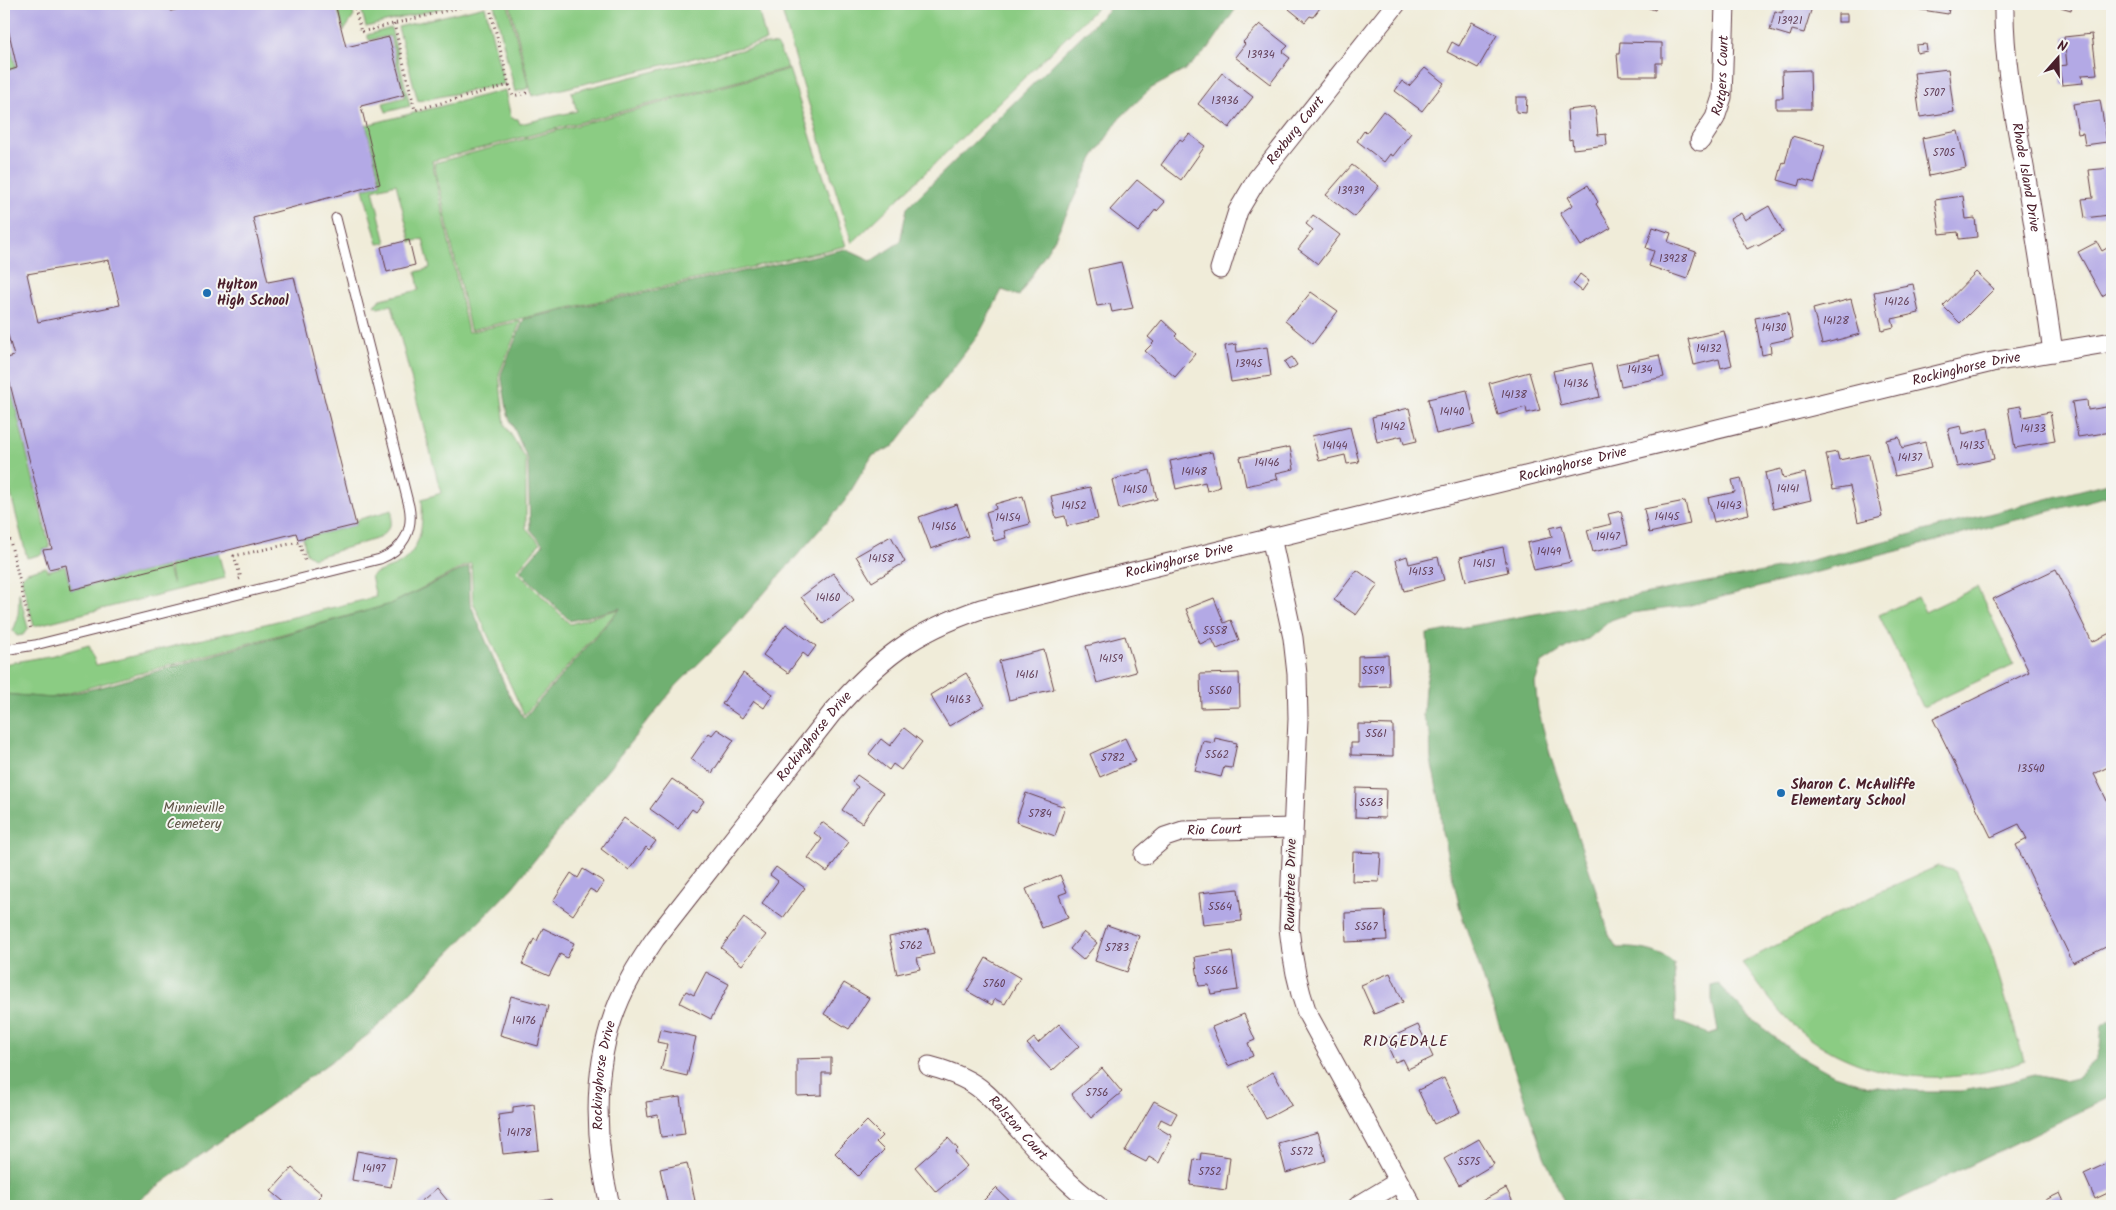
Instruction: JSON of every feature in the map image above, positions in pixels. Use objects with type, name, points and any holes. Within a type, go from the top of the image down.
[{"type":"street","name":"Rexburg Court","points":[[1220,270],[1238,211],[1257,179],[1396,4]]},
{"type":"street","name":"Rutgers Court","points":[[1700,140],[1715,118],[1722,97],[1725,4]]},
{"type":"street","name":"Rhode Island Drive","points":[[2004,4],[2011,92],[2036,234],[2053,352]]},
{"type":"street","name":"Rockinghorse Drive","points":[[610,1206],[604,1183],[598,1137],[598,1080],[603,1050],[614,1013],[630,978],[655,939],[832,713],[861,679],[895,651],[920,635],[953,619],[981,609],[1271,537],[1992,362],[2112,342]]},
{"type":"street","name":"Roundtree Drive","points":[[1271,537],[1293,638],[1297,674],[1298,719],[1289,928],[1292,962],[1298,988],[1321,1043],[1412,1206]]},
{"type":"street","name":"Rio Court","points":[[1144,855],[1165,838],[1183,831],[1292,828]]},
{"type":"street","name":"Ralston Court","points":[[929,1066],[946,1070],[965,1079],[984,1092],[1059,1174],[1098,1206]]},
{"type":"street","points":[[1358,1206],[1398,1182]]},
{"type":"lane","points":[[4,650],[35,645],[380,559],[389,556],[404,541],[410,524],[409,506],[336,218]]},
{"type":"path","points":[[354,4],[361,32],[473,4]]},
{"type":"path","points":[[490,4],[513,96],[531,92]]},
{"type":"path","points":[[394,24],[415,110],[509,85]]},
{"type":"path","points":[[4,515],[31,630],[40,628]]},
{"type":"path","points":[[231,581],[241,578],[234,556],[299,542],[305,561],[314,559]]},
{"type":"green space","points":[[336,4],[351,4],[354,16],[344,31]]},
{"type":"green space","points":[[360,4],[457,4],[366,27]]},
{"type":"green space","points":[[494,4],[508,4],[529,88],[515,92]]},
{"type":"green space","points":[[510,4],[757,4],[766,41],[532,96]]},
{"type":"green space","points":[[780,4],[1101,4],[852,243]]},
{"type":"green space","name":"Minnieville Cemetery","points":[[1114,4],[1239,4],[1208,49],[1185,70],[1150,89],[1119,119],[1093,158],[1055,238],[1019,296],[1002,290],[979,334],[894,446],[872,456],[844,502],[731,631],[676,686],[512,888],[372,1032],[130,1206],[4,1206],[4,694],[52,698],[105,686],[391,604],[469,566],[470,603],[509,695],[524,718],[621,608],[570,621],[520,571],[543,544],[530,529],[528,460],[508,415],[501,374],[524,319],[845,249],[871,261],[900,242],[907,208]]},
{"type":"green space","points":[[485,6],[504,84],[418,101],[398,27]]},
{"type":"green space","points":[[4,17],[16,68],[4,71]]},
{"type":"green space","points":[[391,28],[410,106],[386,112],[383,103],[405,97],[390,36],[369,40],[367,35]]},
{"type":"green space","points":[[765,44],[777,45],[788,68],[432,161],[468,332],[521,321],[499,374],[505,425],[526,459],[526,528],[540,543],[517,571],[570,624],[619,609],[524,715],[473,602],[471,563],[391,604],[51,698],[4,694],[4,664],[54,655],[89,645],[96,665],[376,597],[371,576],[397,565],[412,552],[421,527],[422,499],[441,493],[392,305],[378,308],[374,305],[381,299],[419,290],[416,272],[430,268],[423,239],[411,242],[396,184],[373,190],[386,243],[378,244],[363,189],[381,184],[366,125],[505,90],[511,118],[518,119],[520,124],[577,111],[571,92]]},
{"type":"green space","points":[[789,69],[846,246],[470,330],[434,163]]},
{"type":"green space","points":[[9,381],[50,548],[42,550],[43,554],[27,558],[4,467],[4,382]]},
{"type":"green space","points":[[2112,482],[2112,495],[1687,606],[1631,613],[1611,620],[1588,639],[1567,647],[1542,663],[1535,683],[1538,709],[1550,754],[1600,902],[1609,935],[1617,948],[1648,950],[1662,955],[1674,964],[1676,1021],[1709,1034],[1718,1031],[1712,1000],[1712,986],[1718,984],[1749,1017],[1796,1054],[1834,1075],[1868,1086],[1918,1091],[1962,1091],[2006,1083],[2034,1075],[2064,1081],[2076,1078],[2096,1060],[2100,1047],[2102,1026],[2109,1021],[2112,1028],[2112,1096],[1886,1206],[1566,1206],[1544,1156],[1461,913],[1442,832],[1440,803],[1431,760],[1430,734],[1423,716],[1429,668],[1427,634],[1773,570]]},
{"type":"green space","points":[[392,510],[390,526],[379,538],[313,558],[306,553],[303,538],[356,525],[356,520]]},
{"type":"green space","points":[[218,552],[225,578],[34,626],[22,581],[22,577],[27,572],[46,567],[47,571],[65,566],[71,590],[167,566],[173,584],[169,565]]},
{"type":"green space","points":[[1977,587],[2014,664],[1923,707],[1879,615],[1918,597],[1925,612]]},
{"type":"green space","points":[[19,592],[28,628],[23,635],[17,636],[13,631],[18,618]]},
{"type":"green space","points":[[1938,866],[1955,871],[1990,947],[2024,1060],[1968,1075],[1939,1077],[1910,1076],[1882,1071],[1855,1062],[1829,1050],[1795,1027],[1771,1001],[1742,963],[1881,891]]},
{"type":"building","name":"Hylton High School","points":[[4,4],[169,4],[171,11],[199,4],[335,4],[346,47],[389,37],[404,95],[361,106],[380,184],[253,218],[268,282],[294,277],[356,525],[298,539],[296,533],[71,590],[66,565],[49,569],[43,550],[52,549],[9,380],[4,381],[4,359],[14,356],[8,335],[4,337],[4,72],[17,68]],"holes":[[[109,260],[120,305],[38,322],[27,274]]]},
{"type":"building","points":[[1293,4],[1323,4],[1313,17],[1310,16],[1305,22],[1289,9]]},
{"type":"building","points":[[1637,4],[1657,4],[1655,10]]},
{"type":"building","points":[[1786,4],[1813,4],[1804,33],[1792,30],[1790,36],[1770,30],[1775,11],[1782,13]]},
{"type":"building","points":[[1910,4],[1950,4],[1948,14],[1909,8]]},
{"type":"building","points":[[2050,4],[2072,4],[2071,10]]},
{"type":"building","points":[[1838,14],[1847,14],[1847,22],[1838,22]]},
{"type":"building","points":[[1472,22],[1497,35],[1478,68],[1447,52],[1452,42],[1459,46]]},
{"type":"building","points":[[1260,24],[1288,46],[1282,52],[1290,58],[1270,84],[1235,57],[1245,44],[1243,42]]},
{"type":"building","points":[[2092,34],[2097,74],[2082,75],[2083,83],[2062,85],[2059,66],[2067,65],[2064,37]]},
{"type":"building","points":[[1620,42],[1662,43],[1662,63],[1656,63],[1656,76],[1619,76],[1617,54],[1619,54]]},
{"type":"building","points":[[1926,44],[1927,51],[1917,53],[1916,45]]},
{"type":"building","points":[[1425,68],[1444,83],[1422,111],[1395,91],[1402,81],[1409,86]]},
{"type":"building","points":[[1948,69],[1954,112],[1920,117],[1914,73]]},
{"type":"building","points":[[1810,70],[1811,109],[1776,109],[1776,98],[1783,98],[1782,71]]},
{"type":"building","points":[[1222,73],[1253,97],[1229,128],[1198,104]]},
{"type":"building","points":[[1516,97],[1527,97],[1526,113],[1516,112]]},
{"type":"building","points":[[2100,100],[2107,142],[2085,145],[2083,133],[2078,134],[2073,104]]},
{"type":"building","points":[[1595,107],[1598,135],[1606,134],[1607,145],[1573,149],[1572,139],[1569,140],[1567,110]]},
{"type":"building","points":[[1383,111],[1411,133],[1393,156],[1390,154],[1384,162],[1357,141],[1364,131],[1366,133]]},
{"type":"building","points":[[1958,131],[1966,168],[1929,176],[1922,138]]},
{"type":"building","points":[[1189,134],[1205,146],[1181,180],[1161,165],[1180,139],[1183,141]]},
{"type":"building","points":[[1792,136],[1825,145],[1815,183],[1801,179],[1799,186],[1778,180],[1783,162],[1785,163]]},
{"type":"building","points":[[1352,165],[1379,186],[1355,217],[1326,195]]},
{"type":"building","points":[[2112,168],[2112,205],[2108,206],[2109,215],[2085,218],[2082,199],[2093,198],[2089,170]]},
{"type":"building","points":[[1137,180],[1165,202],[1157,211],[1156,209],[1138,232],[1110,210]]},
{"type":"building","points":[[1588,185],[1598,202],[1596,204],[1611,228],[1581,246],[1560,213],[1573,205],[1568,197]]},
{"type":"building","points":[[1963,196],[1966,219],[1975,218],[1977,237],[1959,239],[1958,232],[1940,234],[1935,200]]},
{"type":"building","points":[[1769,206],[1783,232],[1758,246],[1757,244],[1747,249],[1730,219],[1741,213],[1745,220]]},
{"type":"building","points":[[1313,215],[1340,235],[1318,264],[1298,249],[1313,230],[1306,224]]},
{"type":"building","points":[[1653,227],[1671,233],[1668,242],[1696,252],[1687,279],[1649,266],[1654,251],[1646,248]]},
{"type":"building","points":[[409,240],[415,265],[387,272],[381,247]]},
{"type":"building","points":[[2097,242],[2102,251],[2112,245],[2112,290],[2102,296],[2078,252]]},
{"type":"building","points":[[1121,262],[1133,308],[1112,312],[1110,304],[1097,306],[1089,269]]},
{"type":"building","points":[[1976,272],[1994,289],[1960,323],[1943,306]]},
{"type":"building","points":[[1580,274],[1589,281],[1582,291],[1573,284]]},
{"type":"building","points":[[1913,284],[1919,313],[1892,319],[1894,327],[1882,330],[1874,292]]},
{"type":"building","points":[[1311,292],[1338,311],[1313,344],[1285,321]]},
{"type":"building","points":[[1851,299],[1860,334],[1822,344],[1813,309]]},
{"type":"building","points":[[1788,312],[1793,338],[1770,343],[1771,353],[1762,355],[1755,318]]},
{"type":"building","points":[[1162,320],[1177,334],[1175,336],[1195,354],[1175,377],[1145,351],[1154,342],[1148,337]]},
{"type":"building","points":[[1724,331],[1732,365],[1721,368],[1719,359],[1694,365],[1688,339]]},
{"type":"building","points":[[1236,344],[1237,352],[1267,347],[1271,376],[1231,382],[1225,346]]},
{"type":"building","points":[[1659,355],[1664,377],[1621,386],[1616,364]]},
{"type":"building","points":[[1292,357],[1297,365],[1289,370],[1284,362]]},
{"type":"building","points":[[1592,363],[1600,397],[1561,406],[1553,371]]},
{"type":"building","points":[[1529,372],[1540,410],[1527,413],[1526,407],[1498,415],[1489,383]]},
{"type":"building","points":[[1467,390],[1475,425],[1436,434],[1428,399]]},
{"type":"building","points":[[2087,400],[2088,410],[2112,406],[2112,432],[2078,437],[2072,402]]},
{"type":"building","points":[[2021,406],[2023,417],[2050,412],[2055,441],[2015,448],[2008,408]]},
{"type":"building","points":[[1409,408],[1417,441],[1404,444],[1402,436],[1377,442],[1372,417]]},
{"type":"building","points":[[1961,426],[1963,434],[1988,428],[1994,459],[1957,467],[1948,429]]},
{"type":"building","points":[[1350,427],[1359,462],[1347,464],[1345,455],[1319,461],[1312,436]]},
{"type":"building","points":[[1899,437],[1902,448],[1925,442],[1931,468],[1895,476],[1886,440]]},
{"type":"building","points":[[1290,447],[1294,469],[1276,473],[1278,479],[1246,486],[1240,457]]},
{"type":"building","points":[[1212,452],[1220,487],[1207,491],[1205,482],[1176,489],[1170,461]]},
{"type":"building","points":[[1837,452],[1839,460],[1869,454],[1882,516],[1858,522],[1850,486],[1833,489],[1826,454]]},
{"type":"building","points":[[1781,469],[1783,478],[1805,473],[1811,500],[1773,509],[1765,473]]},
{"type":"building","points":[[1150,470],[1157,499],[1119,509],[1112,480]]},
{"type":"building","points":[[1741,478],[1749,514],[1714,522],[1708,498],[1735,492],[1732,480]]},
{"type":"building","points":[[1090,487],[1098,519],[1067,526],[1065,516],[1056,518],[1051,496]]},
{"type":"building","points":[[1023,496],[1030,524],[1004,531],[1006,538],[994,541],[986,512],[996,509],[995,504]]},
{"type":"building","points":[[1685,501],[1690,524],[1649,533],[1644,509]]},
{"type":"building","points":[[957,504],[968,536],[931,549],[919,517]]},
{"type":"building","points":[[1621,511],[1628,544],[1593,552],[1587,530],[1611,524],[1608,514]]},
{"type":"building","points":[[1562,525],[1571,562],[1534,570],[1527,543],[1552,537],[1550,528]]},
{"type":"building","points":[[891,536],[905,562],[872,582],[856,556]]},
{"type":"building","points":[[1503,547],[1508,572],[1466,581],[1460,557]]},
{"type":"building","points":[[1407,556],[1409,564],[1438,557],[1444,580],[1404,591],[1396,560]]},
{"type":"building","points":[[2056,569],[2092,642],[2112,632],[2112,765],[2094,774],[2112,811],[2112,944],[2073,963],[2016,845],[2027,839],[2019,824],[1991,837],[1933,719],[2029,672],[1993,599]]},
{"type":"building","points":[[1357,570],[1378,585],[1356,615],[1334,600]]},
{"type":"building","points":[[833,573],[854,600],[823,624],[801,597]]},
{"type":"building","points":[[1214,598],[1224,623],[1231,620],[1239,640],[1217,649],[1212,639],[1200,644],[1186,609]]},
{"type":"building","points":[[786,624],[816,646],[808,657],[803,653],[788,673],[763,655]]},
{"type":"building","points":[[1125,636],[1136,672],[1097,683],[1086,646]]},
{"type":"building","points":[[1044,650],[1054,689],[1009,700],[999,661]]},
{"type":"building","points":[[1388,655],[1389,686],[1358,687],[1358,656]]},
{"type":"building","points":[[743,673],[773,694],[764,708],[754,701],[742,718],[722,704]]},
{"type":"building","points":[[966,673],[985,705],[949,726],[930,695]]},
{"type":"building","points":[[1239,673],[1240,707],[1201,708],[1200,674]]},
{"type":"building","points":[[1358,724],[1393,725],[1393,756],[1351,755],[1351,743],[1358,743]]},
{"type":"building","points":[[904,728],[922,742],[901,770],[893,764],[889,770],[869,754],[881,739],[890,746]]},
{"type":"building","points":[[717,729],[734,740],[712,773],[691,759],[709,733],[712,735]]},
{"type":"building","points":[[1125,738],[1136,761],[1100,777],[1090,754]]},
{"type":"building","points":[[1215,738],[1237,743],[1232,768],[1224,767],[1221,777],[1195,771],[1203,741],[1214,743]]},
{"type":"building","points":[[857,775],[883,793],[862,823],[842,810],[858,787],[852,782]]},
{"type":"building","points":[[672,779],[704,801],[696,812],[692,809],[678,829],[650,809]]},
{"type":"building","points":[[1356,788],[1386,789],[1385,818],[1355,817]]},
{"type":"building","points":[[1026,793],[1065,807],[1055,836],[1016,822]]},
{"type":"building","points":[[624,818],[656,841],[649,850],[646,847],[629,870],[601,849]]},
{"type":"building","points":[[822,822],[849,842],[827,872],[808,858],[822,839],[814,833]]},
{"type":"building","points":[[1353,852],[1381,853],[1379,882],[1352,881]]},
{"type":"building","points":[[776,867],[805,888],[783,918],[762,903],[778,881],[770,875]]},
{"type":"building","points":[[583,869],[604,882],[597,893],[590,889],[573,915],[553,901],[571,873],[578,878]]},
{"type":"building","points":[[1060,875],[1067,892],[1059,895],[1068,918],[1042,928],[1026,889]]},
{"type":"building","points":[[1238,889],[1242,921],[1203,925],[1199,893]]},
{"type":"building","points":[[1385,911],[1387,940],[1346,942],[1345,913]]},
{"type":"building","points":[[744,918],[766,935],[742,965],[721,948]]},
{"type":"building","points":[[1107,925],[1139,936],[1127,972],[1095,961]]},
{"type":"building","points":[[543,928],[574,943],[567,958],[560,954],[549,976],[522,964],[534,939],[537,941]]},
{"type":"building","points":[[928,929],[934,954],[917,958],[920,969],[897,974],[889,937]]},
{"type":"building","points":[[1084,932],[1097,943],[1083,960],[1070,949]]},
{"type":"building","points":[[1232,951],[1238,990],[1211,994],[1209,985],[1199,986],[1195,957]]},
{"type":"building","points":[[986,958],[1020,978],[1005,1004],[995,999],[992,1005],[967,991]]},
{"type":"building","points":[[706,972],[729,984],[711,1019],[680,1003],[686,991],[694,995]]},
{"type":"building","points":[[1390,973],[1403,1002],[1374,1014],[1361,985]]},
{"type":"building","points":[[844,983],[869,998],[849,1029],[824,1014]]},
{"type":"building","points":[[511,996],[548,1006],[538,1046],[500,1035]]},
{"type":"building","points":[[1244,1014],[1255,1040],[1248,1043],[1253,1056],[1228,1066],[1212,1027]]},
{"type":"building","points":[[1059,1024],[1079,1046],[1052,1071],[1027,1044],[1034,1038],[1038,1043]]},
{"type":"building","points":[[1418,1025],[1433,1057],[1408,1069],[1403,1059],[1395,1062],[1385,1040]]},
{"type":"building","points":[[660,1029],[696,1037],[687,1076],[661,1070],[667,1044],[657,1042]]},
{"type":"building","points":[[831,1058],[831,1073],[822,1073],[822,1095],[797,1096],[797,1059]]},
{"type":"building","points":[[1102,1068],[1122,1092],[1091,1118],[1071,1094]]},
{"type":"building","points":[[1273,1072],[1292,1105],[1266,1119],[1248,1086]]},
{"type":"building","points":[[1444,1078],[1460,1112],[1434,1124],[1418,1090]]},
{"type":"building","points":[[680,1097],[685,1134],[661,1137],[658,1115],[648,1117],[646,1102]]},
{"type":"building","points":[[1154,1101],[1177,1113],[1171,1124],[1161,1119],[1157,1127],[1172,1136],[1159,1163],[1149,1157],[1146,1162],[1125,1151]]},
{"type":"building","points":[[534,1104],[539,1150],[503,1154],[498,1115],[513,1113],[513,1107]]},
{"type":"building","points":[[867,1121],[882,1136],[876,1142],[884,1150],[858,1176],[835,1153]]},
{"type":"building","points":[[1318,1132],[1326,1161],[1286,1173],[1278,1143]]},
{"type":"building","points":[[948,1138],[958,1149],[955,1152],[967,1166],[936,1192],[915,1167]]},
{"type":"building","points":[[1479,1139],[1494,1164],[1459,1185],[1444,1159]]},
{"type":"building","points":[[357,1151],[396,1158],[391,1187],[352,1180]]},
{"type":"building","points":[[1201,1153],[1230,1157],[1226,1190],[1190,1185],[1194,1159],[1200,1160]]},
{"type":"building","points":[[2112,1161],[2112,1191],[2095,1199],[2084,1174]]},
{"type":"building","points":[[687,1163],[695,1201],[668,1206],[660,1169]]},
{"type":"building","points":[[292,1168],[322,1194],[310,1206],[289,1206],[271,1191]]},
{"type":"building","points":[[437,1188],[452,1206],[419,1206],[418,1204]]},
{"type":"building","points":[[996,1188],[1015,1206],[978,1206]]},
{"type":"building","points":[[1506,1188],[1515,1206],[1485,1206],[1482,1201]]},
{"type":"building","points":[[2060,1193],[2066,1206],[2033,1206]]},
{"type":"building","points":[[552,1199],[554,1206],[522,1206],[522,1205]]},
{"type":"place","name":"Hylton High School","points":[[207,293]]},
{"type":"place","name":"Sharon C. McAuliffe Elementary School","points":[[1781,793]]},
{"type":"district","name":"RIDGEDALE","points":[[1406,1042]]}]
